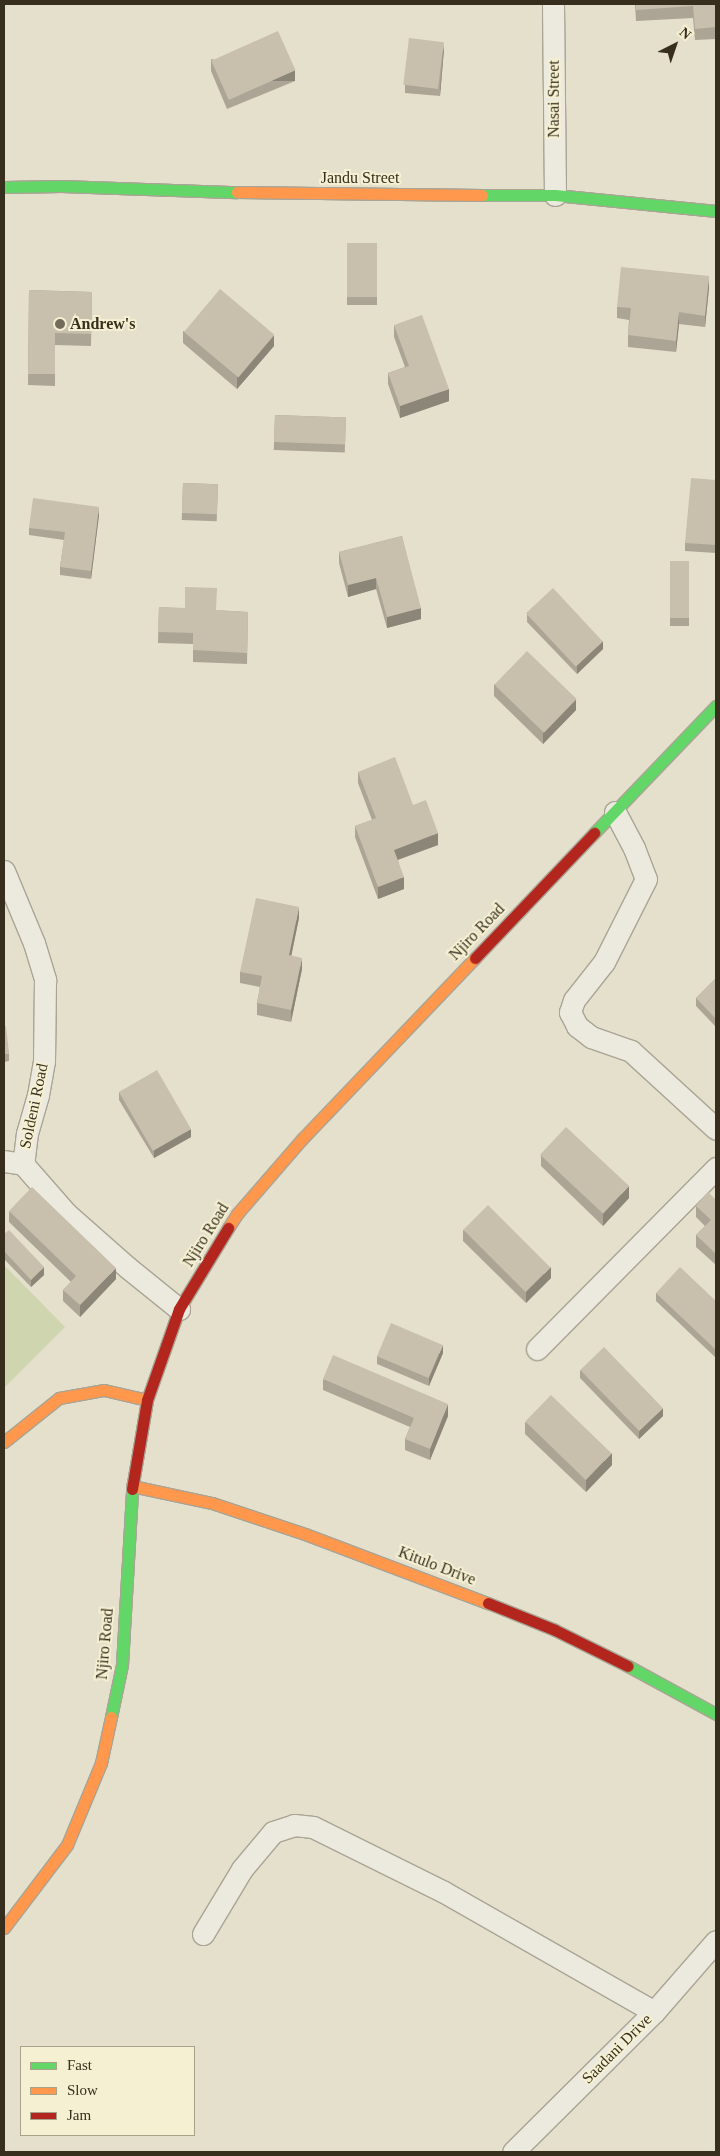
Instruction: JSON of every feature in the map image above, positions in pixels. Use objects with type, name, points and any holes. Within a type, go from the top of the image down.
[{"type":"street","name":"Nasai Street","points":[[553,4],[555,195]]},
{"type":"street","name":"Jandu Street","points":[[4,187],[61,186],[263,193],[555,195],[716,211]]},
{"type":"street","name":"Njiro Road","points":[[4,1928],[67,1845],[102,1763],[122,1664],[132,1486],[147,1400],[180,1309],[237,1214],[295,1146],[716,706]]},
{"type":"street","points":[[615,812],[634,848],[646,879],[604,962],[574,1000],[570,1012],[577,1026],[591,1037],[631,1051],[716,1129]]},
{"type":"street","name":"Soldeni Road","points":[[4,871],[34,943],[45,980],[44,1061],[38,1095],[27,1133],[13,1163],[127,1268],[180,1309]]},
{"type":"street","points":[[537,1349],[716,1168]]},
{"type":"street","points":[[4,1442],[58,1398],[104,1390],[147,1400]]},
{"type":"street","name":"Kitulo Drive","points":[[132,1486],[212,1503],[305,1534],[430,1580],[555,1630],[662,1683],[716,1714]]},
{"type":"street","points":[[203,1934],[242,1869],[273,1832],[294,1825],[313,1827],[444,1892],[654,2012]]},
{"type":"street","name":"Saadani Drive","points":[[512,2152],[654,2012],[716,1941]]},
{"type":"green space","points":[[4,1265],[65,1327],[4,1388]]},
{"type":"building","points":[[636,4],[716,4],[716,27],[695,29],[693,6],[636,10]]},
{"type":"building","points":[[278,31],[295,70],[229,100],[211,61]]},
{"type":"building","points":[[409,38],[444,42],[438,89],[403,85]]},
{"type":"building","points":[[347,243],[377,243],[377,297],[347,297]]},
{"type":"building","points":[[621,267],[709,276],[705,316],[679,312],[676,341],[628,335],[631,308],[617,307]]},
{"type":"building","points":[[220,289],[274,335],[238,378],[184,332]]},
{"type":"building","name":"Andrew's","points":[[29,290],[92,292],[91,334],[55,333],[55,374],[28,374]]},
{"type":"building","points":[[422,315],[449,389],[400,406],[388,373],[409,366],[394,325]]},
{"type":"building","points":[[275,415],[346,417],[345,444],[274,442]]},
{"type":"building","points":[[691,478],[716,480],[716,545],[685,543]]},
{"type":"building","points":[[183,483],[218,484],[217,514],[182,513]]},
{"type":"building","points":[[33,498],[99,507],[91,571],[60,567],[65,532],[29,528]]},
{"type":"building","points":[[402,536],[421,608],[387,617],[376,578],[348,585],[339,552]]},
{"type":"building","points":[[670,561],[689,561],[689,618],[670,618]]},
{"type":"building","points":[[185,587],[217,588],[216,610],[248,612],[247,653],[193,650],[193,633],[158,632],[159,607],[185,608]]},
{"type":"building","points":[[553,588],[603,641],[576,667],[526,613]]},
{"type":"building","points":[[527,651],[577,699],[544,733],[494,685]]},
{"type":"building","points":[[395,757],[413,805],[426,800],[438,833],[394,850],[404,877],[378,887],[355,826],[376,818],[358,772]]},
{"type":"building","points":[[256,898],[299,907],[289,955],[302,958],[291,1010],[257,1003],[262,976],[240,972]]},
{"type":"building","points":[[716,978],[716,1019],[696,998]]},
{"type":"building","points":[[4,1026],[6,1026],[9,1054],[4,1054]]},
{"type":"building","points":[[157,1070],[191,1129],[153,1151],[119,1092]]},
{"type":"building","points":[[566,1127],[629,1186],[603,1213],[540,1155]]},
{"type":"building","points":[[32,1187],[116,1268],[80,1305],[63,1290],[76,1276],[9,1211]]},
{"type":"building","points":[[708,1192],[716,1200],[716,1254],[696,1235],[711,1220],[696,1206]]},
{"type":"building","points":[[488,1205],[550,1267],[525,1292],[463,1230]]},
{"type":"building","points":[[9,1230],[44,1267],[31,1280],[4,1251],[4,1234]]},
{"type":"building","points":[[680,1267],[716,1301],[716,1350],[656,1293]]},
{"type":"building","points":[[391,1323],[443,1345],[428,1378],[377,1356]]},
{"type":"building","points":[[604,1347],[663,1408],[639,1431],[580,1370]]},
{"type":"building","points":[[333,1355],[448,1404],[430,1449],[405,1439],[414,1418],[323,1379]]},
{"type":"building","points":[[551,1395],[611,1453],[586,1480],[525,1422]]},
{"type":"traffic: fast","points":[[4,187],[61,186],[237,192]]},
{"type":"traffic: fast","points":[[482,195],[555,195],[716,211]]},
{"type":"traffic: fast","points":[[594,833],[716,706]]},
{"type":"traffic: fast","points":[[111,1717],[122,1665],[132,1489]]},
{"type":"traffic: fast","points":[[628,1666],[716,1714]]},
{"type":"traffic: slow","points":[[237,192],[482,195]]},
{"type":"traffic: slow","points":[[228,1228],[237,1214],[302,1139],[475,958]]},
{"type":"traffic: slow","points":[[4,1442],[59,1398],[104,1390],[147,1400]]},
{"type":"traffic: slow","points":[[132,1486],[212,1503],[305,1534],[488,1603]]},
{"type":"traffic: slow","points":[[4,1928],[67,1845],[101,1763],[111,1717]]},
{"type":"traffic: jam","points":[[475,958],[594,833]]},
{"type":"traffic: jam","points":[[132,1489],[147,1400],[179,1309],[228,1228]]},
{"type":"traffic: jam","points":[[488,1603],[555,1630],[628,1666]]},
{"type":"place","name":"Andrew's","points":[[60,324]]}]
